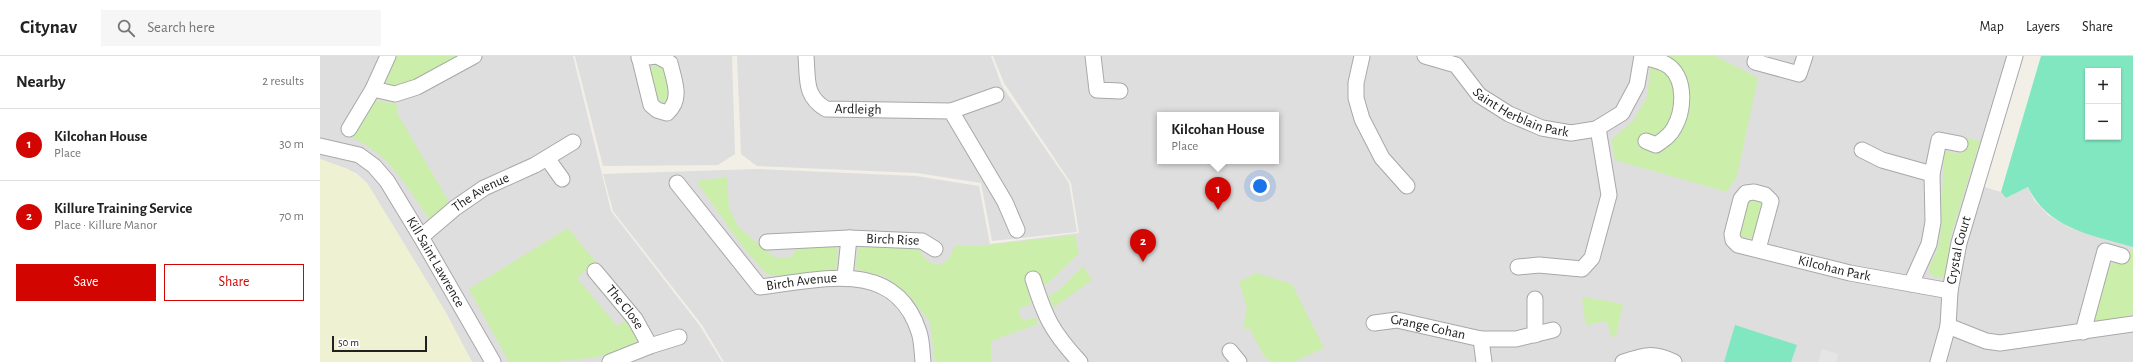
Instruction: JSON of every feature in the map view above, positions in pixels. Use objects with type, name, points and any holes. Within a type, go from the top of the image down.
[{"type":"street","points":[[349,129],[373,89],[388,56]]},
{"type":"street","points":[[373,89],[394,94],[417,87],[474,56]]},
{"type":"street","name":"Ardleigh","points":[[806,56],[810,96],[817,104],[826,109],[951,111],[996,95]]},
{"type":"street","points":[[1093,56],[1097,90],[1120,91]]},
{"type":"street","points":[[1362,56],[1356,83],[1356,98],[1362,119],[1382,158],[1406,186]]},
{"type":"street","name":"Saint Herblain Park","points":[[1425,56],[1457,61],[1479,95],[1510,114],[1542,128],[1571,133],[1598,128],[1622,113],[1637,85],[1642,56]]},
{"type":"street","points":[[1642,56],[1661,62],[1670,67],[1677,75],[1681,89],[1679,115],[1674,128],[1667,137],[1656,145],[1646,141]]},
{"type":"street","points":[[1757,56],[1755,62],[1799,74],[1805,56]]},
{"type":"street","name":"Crystal Court","points":[[1938,362],[1948,326],[1950,291],[1958,243],[2015,56]]},
{"type":"street","points":[[951,111],[1005,202],[1017,230]]},
{"type":"street","points":[[1518,267],[1539,265],[1582,269],[1592,258],[1609,196],[1598,128]]},
{"type":"street","points":[[1911,284],[1929,244],[1933,222],[1932,174],[1939,140],[1960,144]]},
{"type":"street","name":"The Avenue","points":[[421,237],[455,208],[484,188],[547,158],[573,142]]},
{"type":"street","name":"Kill Saint Lawrence","points":[[320,146],[359,155],[374,166],[387,181],[493,362]]},
{"type":"street","points":[[1862,150],[1882,160],[1932,174]]},
{"type":"street","points":[[547,158],[562,179]]},
{"type":"street","name":"Birch Avenue","points":[[677,183],[760,287],[845,276],[882,285],[903,299],[913,315],[920,333],[923,362]]},
{"type":"street","name":"Birch Rise","points":[[845,276],[849,238]]},
{"type":"street","name":"Birch Rise","points":[[767,242],[849,238],[922,241],[935,249]]},
{"type":"street","name":"Kilcohan Park","points":[[1758,249],[1850,273],[1950,291]]},
{"type":"street","points":[[2083,332],[2105,251],[2122,256]]},
{"type":"street","name":"The Close","points":[[595,271],[634,319],[650,346]]},
{"type":"street","points":[[1033,279],[1044,313],[1060,341],[1080,362]]},
{"type":"street","points":[[1535,299],[1535,335]]},
{"type":"street","name":"Grange Cohan","points":[[1374,324],[1397,320],[1481,339],[1516,339],[1553,330]]},
{"type":"street","points":[[1948,326],[1986,341],[2000,343],[2133,324]]},
{"type":"street","name":"The Close","points":[[610,362],[650,346],[679,337]]},
{"type":"street","name":"Grange Cohan","points":[[1481,339],[1484,362]]},
{"type":"street","points":[[1623,362],[1648,354],[1660,356],[1674,362]]},
{"type":"shaded area","points":[[320,56],[573,56],[611,211],[700,326],[722,362],[472,362],[445,311],[367,183],[356,173],[320,159]]},
{"type":"shaded area","points":[[575,56],[732,56],[735,154],[718,165],[603,166]]},
{"type":"shaded area","points":[[737,56],[991,56],[1002,86],[1069,183],[1077,232],[992,241],[981,183],[917,173],[757,166],[741,154]]},
{"type":"shaded area","points":[[993,56],[2015,56],[1981,186],[2001,192],[2006,198],[2028,187],[2034,200],[2048,215],[2070,228],[2133,247],[2133,362],[724,362],[702,325],[613,211],[603,174],[757,169],[916,176],[979,186],[990,244],[1079,233],[1071,183],[1004,83]]},
{"type":"shaded area","points":[[1822,349],[1838,354],[1836,362],[1818,362]]},
{"type":"green space","points":[[397,56],[461,56],[404,87],[390,86],[385,81]]},
{"type":"green space","points":[[1652,56],[1715,56],[1758,78],[1737,176],[1727,192],[1615,160],[1611,140],[1633,121],[1647,97]]},
{"type":"green space","points":[[2041,56],[2133,56],[2133,247],[2087,234],[2059,221],[2047,212],[2037,201],[2028,187],[2006,198],[2001,192]]},
{"type":"green space","points":[[653,66],[663,67],[667,74],[669,101],[661,103],[653,87],[649,72]]},
{"type":"green space","points":[[373,100],[397,104],[397,113],[449,202],[429,219],[405,184],[387,162],[377,153],[352,138]]},
{"type":"green space","points":[[1964,137],[1980,141],[1951,235],[1945,277],[1937,278],[1930,274],[1929,267],[1936,253],[1940,239],[1944,156],[1946,152],[1961,153]]},
{"type":"green space","points":[[320,159],[348,169],[367,183],[445,311],[472,362],[320,362]]},
{"type":"green space","points":[[727,177],[729,208],[739,228],[774,257],[790,258],[800,245],[838,245],[836,271],[781,276],[766,274],[743,247],[696,181]]},
{"type":"green space","points":[[1749,199],[1761,199],[1764,204],[1756,239],[1741,237],[1739,234]]},
{"type":"green space","points":[[568,228],[595,261],[577,278],[617,326],[628,319],[640,340],[615,353],[598,357],[559,361],[509,362],[469,289]]},
{"type":"green space","points":[[1075,235],[1079,253],[1046,285],[1027,278],[1031,304],[1018,309],[1023,321],[1035,317],[1038,324],[991,341],[991,362],[935,362],[930,322],[908,294],[886,277],[856,269],[857,251],[862,244],[919,247],[926,260],[940,265],[949,259],[955,246],[978,246]]},
{"type":"green space","points":[[2133,250],[2133,314],[2127,315],[2125,319],[2097,322],[2093,317],[2107,268],[2116,261],[2125,263],[2128,251]]},
{"type":"green space","points":[[1083,266],[1092,280],[1054,307],[1048,297],[1059,290]]},
{"type":"green space","points":[[1256,273],[1292,284],[1324,348],[1293,362],[1271,362],[1264,356],[1249,328],[1243,329],[1247,307],[1239,282]]},
{"type":"green space","points":[[1585,297],[1623,304],[1616,336],[1612,337],[1606,321],[1586,325],[1582,301]]},
{"type":"green space","points":[[1735,325],[1797,345],[1791,362],[1724,362]]},
{"type":"place","name":"Kilcohan House","points":[[1218,210]]},
{"type":"place","name":"Killure Training Service","points":[[1143,262]]}]
